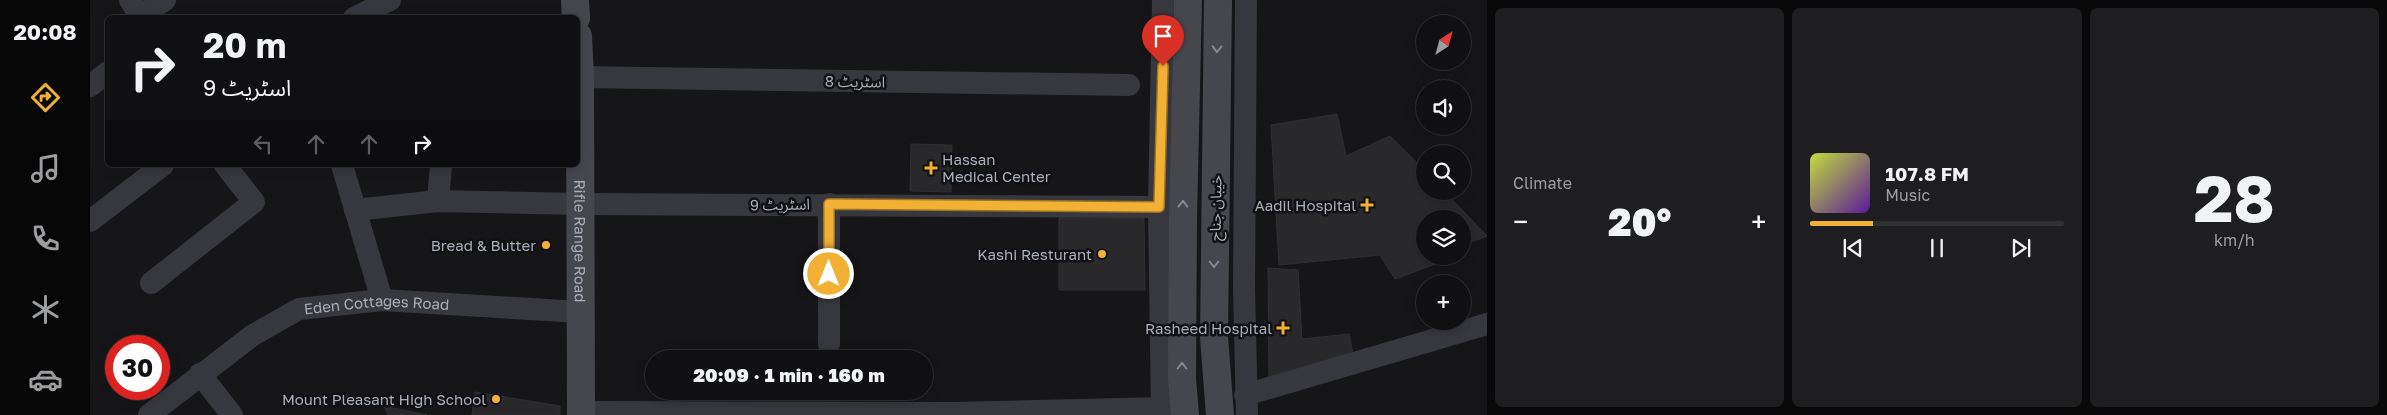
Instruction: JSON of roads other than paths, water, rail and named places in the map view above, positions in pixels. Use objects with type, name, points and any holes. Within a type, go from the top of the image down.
[{"type":"main road","points":[[575,0],[576,15]]},
{"type":"main road","points":[[1170,413],[1182,379],[1188,0]]},
{"type":"main road","name":"خیبان جناح","points":[[1218,0],[1214,337],[1220,415]]},
{"type":"main road","name":"Rifle Range Road","points":[[580,77],[581,414]]},
{"type":"street","points":[[137,11],[165,0]]},
{"type":"street","points":[[360,15],[390,0]]},
{"type":"street","points":[[581,414],[1170,413],[1159,207],[1163,0]]},
{"type":"street","points":[[1246,0],[1246,405],[1487,324]]},
{"type":"street","points":[[90,86],[105,74]]},
{"type":"street","name":"اسٹریٹ 8","points":[[580,77],[1129,85]]},
{"type":"street","points":[[90,220],[160,167]]},
{"type":"street","points":[[151,282],[254,202],[227,167]]},
{"type":"street","points":[[343,167],[382,300]]},
{"type":"street","points":[[438,201],[441,167]]},
{"type":"street","name":"اسٹریٹ 9","points":[[355,210],[438,201],[580,204],[1159,207]]},
{"type":"street","points":[[829,204],[830,344]]},
{"type":"street","name":"Eden Cottages Road","points":[[149,415],[253,335],[299,310],[382,300],[580,312]]},
{"type":"street","points":[[200,374],[232,415]]},
{"type":"place","name":"Hassan Medical Center","points":[[931,168]]},
{"type":"place","name":"Aadil Hospital","points":[[1367,205]]},
{"type":"place","name":"Bread & Butter","points":[[546,245]]},
{"type":"place","name":"Kashi Resturant","points":[[1102,254]]},
{"type":"place","name":"Rasheed Hospital","points":[[1283,328]]},
{"type":"place","name":"Mount Pleasant High School","points":[[496,399]]}]
